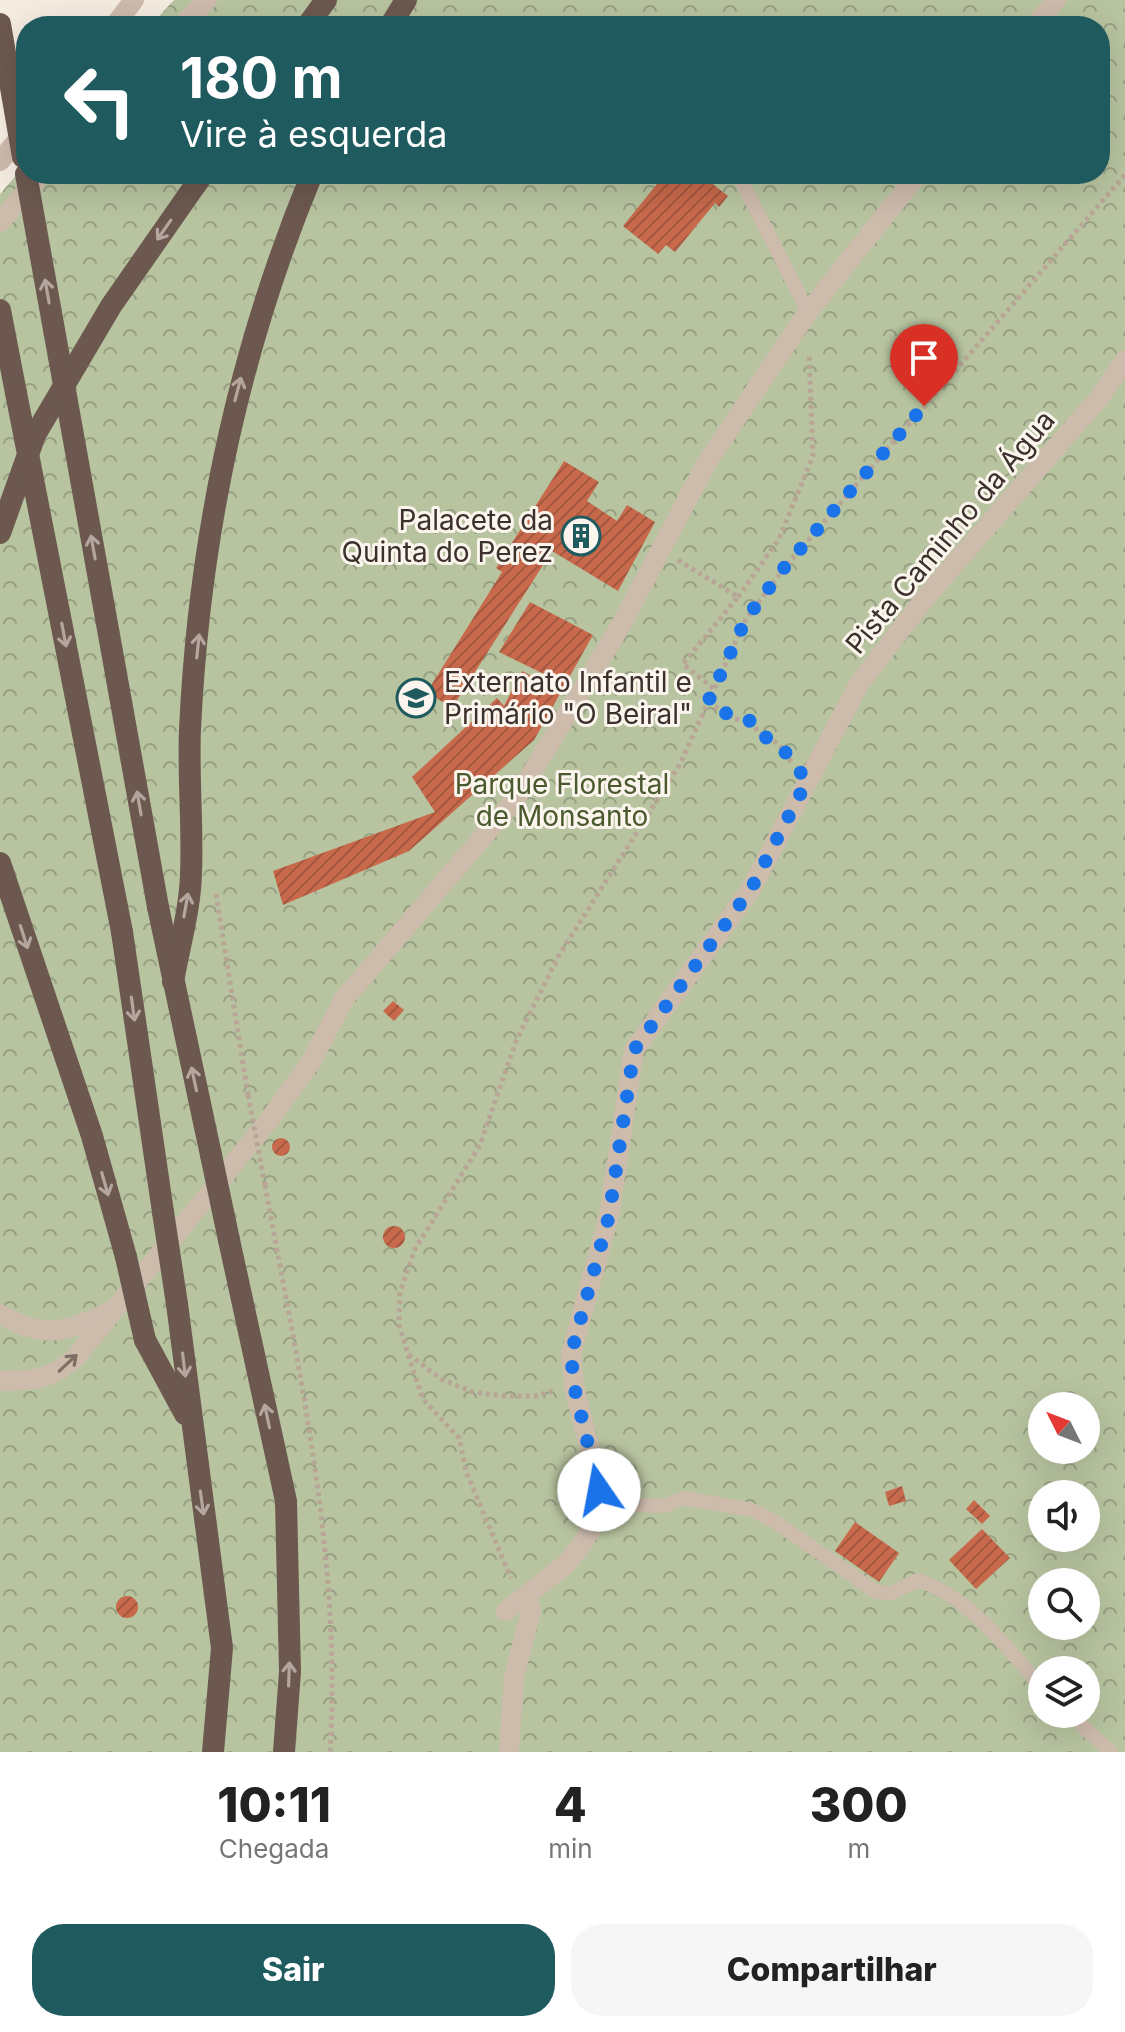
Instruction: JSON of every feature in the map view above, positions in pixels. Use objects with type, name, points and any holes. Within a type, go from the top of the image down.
[{"type":"highway","points":[[0,24],[16,116]]},
{"type":"highway","points":[[28,184],[158,907],[286,1501],[290,1672],[284,1752]]},
{"type":"highway","points":[[0,533],[35,435],[111,306],[196,184]]},
{"type":"highway","points":[[173,982],[191,877],[190,728],[209,544],[235,398],[276,259],[308,184]]},
{"type":"highway","points":[[0,310],[122,932],[177,1304],[222,1648],[213,1752]]},
{"type":"highway","points":[[0,863],[92,1136],[126,1257],[145,1340],[191,1426]]},
{"type":"street","points":[[122,16],[134,0]]},
{"type":"street","points":[[192,16],[207,0]]},
{"type":"street","points":[[1043,16],[1056,0]]},
{"type":"street","points":[[0,161],[16,142]]},
{"type":"street","points":[[0,222],[32,184]]},
{"type":"street","points":[[0,1381],[41,1380],[59,1372],[116,1308],[266,1124],[311,1062],[344,999],[517,797],[621,625],[707,462],[808,312],[910,184]]},
{"type":"street","name":"Pista Caminho da Água","points":[[506,1611],[527,1597],[581,1546],[591,1529],[599,1504],[598,1481],[574,1386],[571,1354],[609,1216],[634,1050],[751,889],[859,684],[925,598],[1099,398],[1125,360]]},
{"type":"street","points":[[0,1314],[22,1326],[42,1331],[72,1329],[116,1308]]},
{"type":"street","points":[[509,1752],[514,1677],[531,1611],[527,1597]]},
{"type":"lane","points":[[743,184],[808,312]]},
{"type":"lane","points":[[599,1504],[664,1506],[684,1498],[727,1503],[774,1521],[876,1592],[892,1593],[918,1580],[940,1587],[994,1633],[1028,1672]]},
{"type":"lane","points":[[1084,1728],[1111,1752]]},
{"type":"path","points":[[527,1597],[508,1574],[495,1545],[467,1474],[459,1438],[423,1399],[408,1354],[399,1325],[400,1292],[415,1249],[480,1145],[516,1041],[558,957],[680,764],[746,619],[784,568],[1125,175]]},
{"type":"path","points":[[714,689],[683,664],[738,597],[779,539],[813,456],[808,312]]},
{"type":"path","points":[[660,549],[738,597]]},
{"type":"path","points":[[708,702],[735,719],[752,721],[759,734],[779,744],[807,781]]},
{"type":"path","points":[[215,888],[324,1531],[331,1619],[330,1752]]},
{"type":"path","points":[[408,1354],[441,1379],[473,1392],[535,1396],[574,1386]]},
{"type":"green space","name":"Parque Florestal de Monsanto","points":[[174,0],[1125,0],[1125,1752],[0,1752],[0,194],[16,176],[16,184],[1110,184],[1110,16],[159,16]]},
{"type":"building","points":[[657,184],[713,184],[728,196],[719,207],[715,203],[675,252],[666,245],[658,254],[623,226]]},
{"type":"building","name":"Palacete da Quinta do Perez","points":[[564,461],[599,482],[587,501],[617,521],[627,505],[655,522],[618,591],[552,551],[452,708],[427,692],[502,572],[496,568]]},
{"type":"building","points":[[530,602],[593,635],[534,740],[409,851],[283,905],[273,871],[435,812],[412,777],[497,698],[504,706],[522,671],[542,681],[546,675],[499,652]]},
{"type":"building","points":[[393,1001],[404,1010],[394,1021],[383,1011]]},
{"type":"building","points":[[277,1138],[285,1138],[290,1147],[288,1154],[277,1156],[272,1151],[272,1143]]},
{"type":"building","points":[[394,1226],[402,1229],[405,1237],[402,1245],[394,1248],[386,1245],[383,1237],[386,1229]]},
{"type":"building","points":[[902,1486],[906,1501],[889,1506],[885,1492]]},
{"type":"building","points":[[974,1500],[990,1516],[982,1524],[966,1509]]},
{"type":"building","points":[[855,1522],[899,1553],[879,1582],[835,1551]]},
{"type":"building","points":[[982,1529],[1010,1558],[976,1589],[949,1560]]},
{"type":"building","points":[[127,1596],[135,1599],[138,1607],[135,1615],[127,1618],[119,1615],[116,1607],[119,1599]]},
{"type":"place","name":"Palacete da Quinta do Perez","points":[[581,536]]},
{"type":"place","name":"Externato Infantil e Primário \"O Beiral\"","points":[[416,698]]},
{"type":"route","points":[[599,1490],[574,1386],[571,1354],[609,1216],[634,1050],[751,889],[807,781],[779,744],[759,734],[752,721],[735,719],[708,702],[746,619],[784,568],[924,406]]}]
